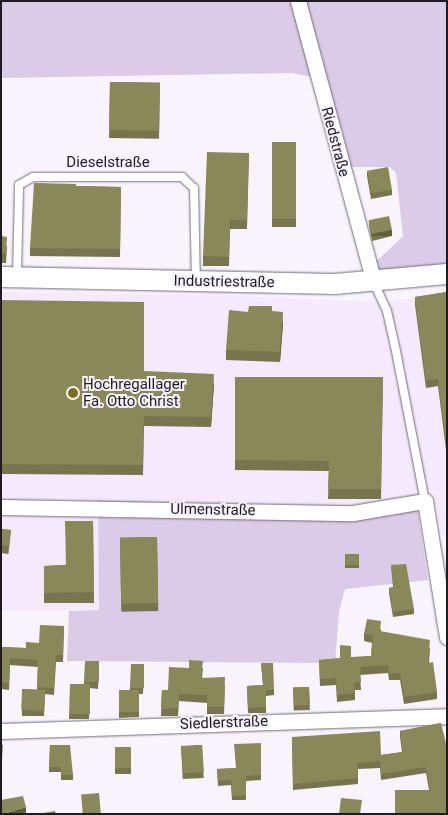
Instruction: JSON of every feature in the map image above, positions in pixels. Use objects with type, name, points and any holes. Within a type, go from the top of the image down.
[{"type":"street","name":"Riedstraße","points":[[298,1],[374,283]]},
{"type":"street","name":"Industriestraße","points":[[9,277],[374,283],[447,274]]},
{"type":"street","name":"Ulmenstraße","points":[[1,507],[353,513],[425,501]]},
{"type":"street","points":[[425,501],[447,637]]},
{"type":"street","name":"Siedlerstraße","points":[[1,731],[447,716]]},
{"type":"lane","name":"Dieselstraße","points":[[9,277],[19,185],[33,177],[182,178],[194,188],[196,281]]},
{"type":"lane","points":[[374,283],[387,311],[425,501]]},
{"type":"shaded area","points":[[1,1],[447,1],[447,265],[377,274],[373,261],[379,259],[403,236],[396,173],[390,167],[346,167],[322,79],[292,73],[1,78]]},
{"type":"shaded area","points":[[447,291],[447,535],[442,535],[433,490],[415,493],[416,499],[357,508],[98,500],[99,610],[1,610],[1,292],[244,296],[384,303]]},
{"type":"shaded area","points":[[416,499],[428,580],[345,589],[339,612],[335,663],[67,661],[69,611],[99,610],[98,500],[357,508]]},
{"type":"building","points":[[110,82],[160,83],[159,131],[109,130]]},
{"type":"building","points":[[272,142],[296,142],[296,219],[272,219]]},
{"type":"building","points":[[207,152],[249,153],[247,220],[230,220],[229,257],[203,256]]},
{"type":"building","points":[[388,167],[392,190],[371,193],[367,171]]},
{"type":"building","points":[[34,183],[121,187],[120,249],[30,248]]},
{"type":"building","points":[[389,216],[392,230],[371,234],[368,220]]},
{"type":"building","points":[[1,236],[7,237],[6,253],[1,253]]},
{"type":"building","points":[[447,292],[447,450],[438,379],[426,380],[415,297]]},
{"type":"building","name":"Hochregallager Fa. Otto Christ","points":[[1,300],[144,302],[144,371],[214,374],[211,417],[144,416],[143,465],[1,464]]},
{"type":"building","points":[[249,306],[272,306],[272,311],[283,312],[280,352],[226,350],[229,310],[248,312]]},
{"type":"building","points":[[235,377],[383,377],[381,489],[328,489],[329,461],[235,460]]},
{"type":"building","points":[[65,521],[93,521],[94,592],[44,593],[44,566],[66,565]]},
{"type":"building","points":[[1,529],[11,530],[9,546],[1,545]]},
{"type":"building","points":[[157,537],[158,603],[121,604],[120,538]]},
{"type":"building","points":[[345,554],[359,554],[359,565],[345,565]]},
{"type":"building","points":[[406,564],[414,609],[393,612],[389,588],[394,587],[391,565]]},
{"type":"building","points":[[367,619],[381,621],[380,631],[430,640],[428,663],[433,662],[437,692],[404,697],[400,673],[389,673],[388,665],[360,667],[361,682],[354,683],[355,693],[337,695],[336,678],[320,679],[319,660],[340,658],[340,645],[351,646],[351,657],[371,656],[373,635],[364,634]]},
{"type":"building","points":[[40,625],[64,626],[63,655],[56,655],[54,688],[37,687],[38,660],[10,658],[9,683],[1,682],[1,647],[26,648],[26,642],[39,643]]},
{"type":"building","points":[[189,660],[203,661],[201,678],[225,677],[224,707],[207,707],[207,695],[179,694],[178,708],[161,709],[162,690],[168,690],[169,667],[189,668]]},
{"type":"building","points":[[85,661],[99,661],[99,682],[85,682]]},
{"type":"building","points":[[261,663],[273,663],[274,690],[266,690],[266,707],[248,708],[247,686],[263,685]]},
{"type":"building","points":[[131,664],[144,664],[144,688],[131,688]]},
{"type":"building","points":[[70,684],[90,684],[90,714],[70,714]]},
{"type":"building","points":[[309,687],[310,705],[294,706],[293,688]]},
{"type":"building","points":[[22,689],[45,690],[44,711],[21,710]]},
{"type":"building","points":[[119,690],[139,690],[139,712],[119,712]]},
{"type":"building","points":[[441,723],[447,747],[447,814],[395,814],[395,790],[430,790],[426,767],[381,774],[380,761],[357,763],[358,778],[293,784],[292,737],[380,731],[381,755],[403,752],[400,731]]},
{"type":"building","points":[[261,743],[261,775],[246,776],[246,795],[232,796],[231,780],[218,781],[217,769],[236,768],[234,744]]},
{"type":"building","points":[[1,745],[3,745],[1,775]]},
{"type":"building","points":[[50,745],[70,745],[73,775],[61,775],[61,767],[49,767]]},
{"type":"building","points":[[202,745],[204,772],[183,773],[181,746]]},
{"type":"building","points":[[115,747],[131,747],[131,768],[115,768]]},
{"type":"building","points":[[99,793],[101,814],[83,814],[81,795]]},
{"type":"building","points":[[23,796],[26,807],[9,812],[9,814],[1,814],[1,800]]},
{"type":"building","points":[[341,798],[362,800],[360,814],[339,814]]},
{"type":"building","points":[[55,811],[56,814],[43,813]]},
{"type":"place","name":"Hochregallager Fa. Otto Christ","points":[[73,393]]}]
